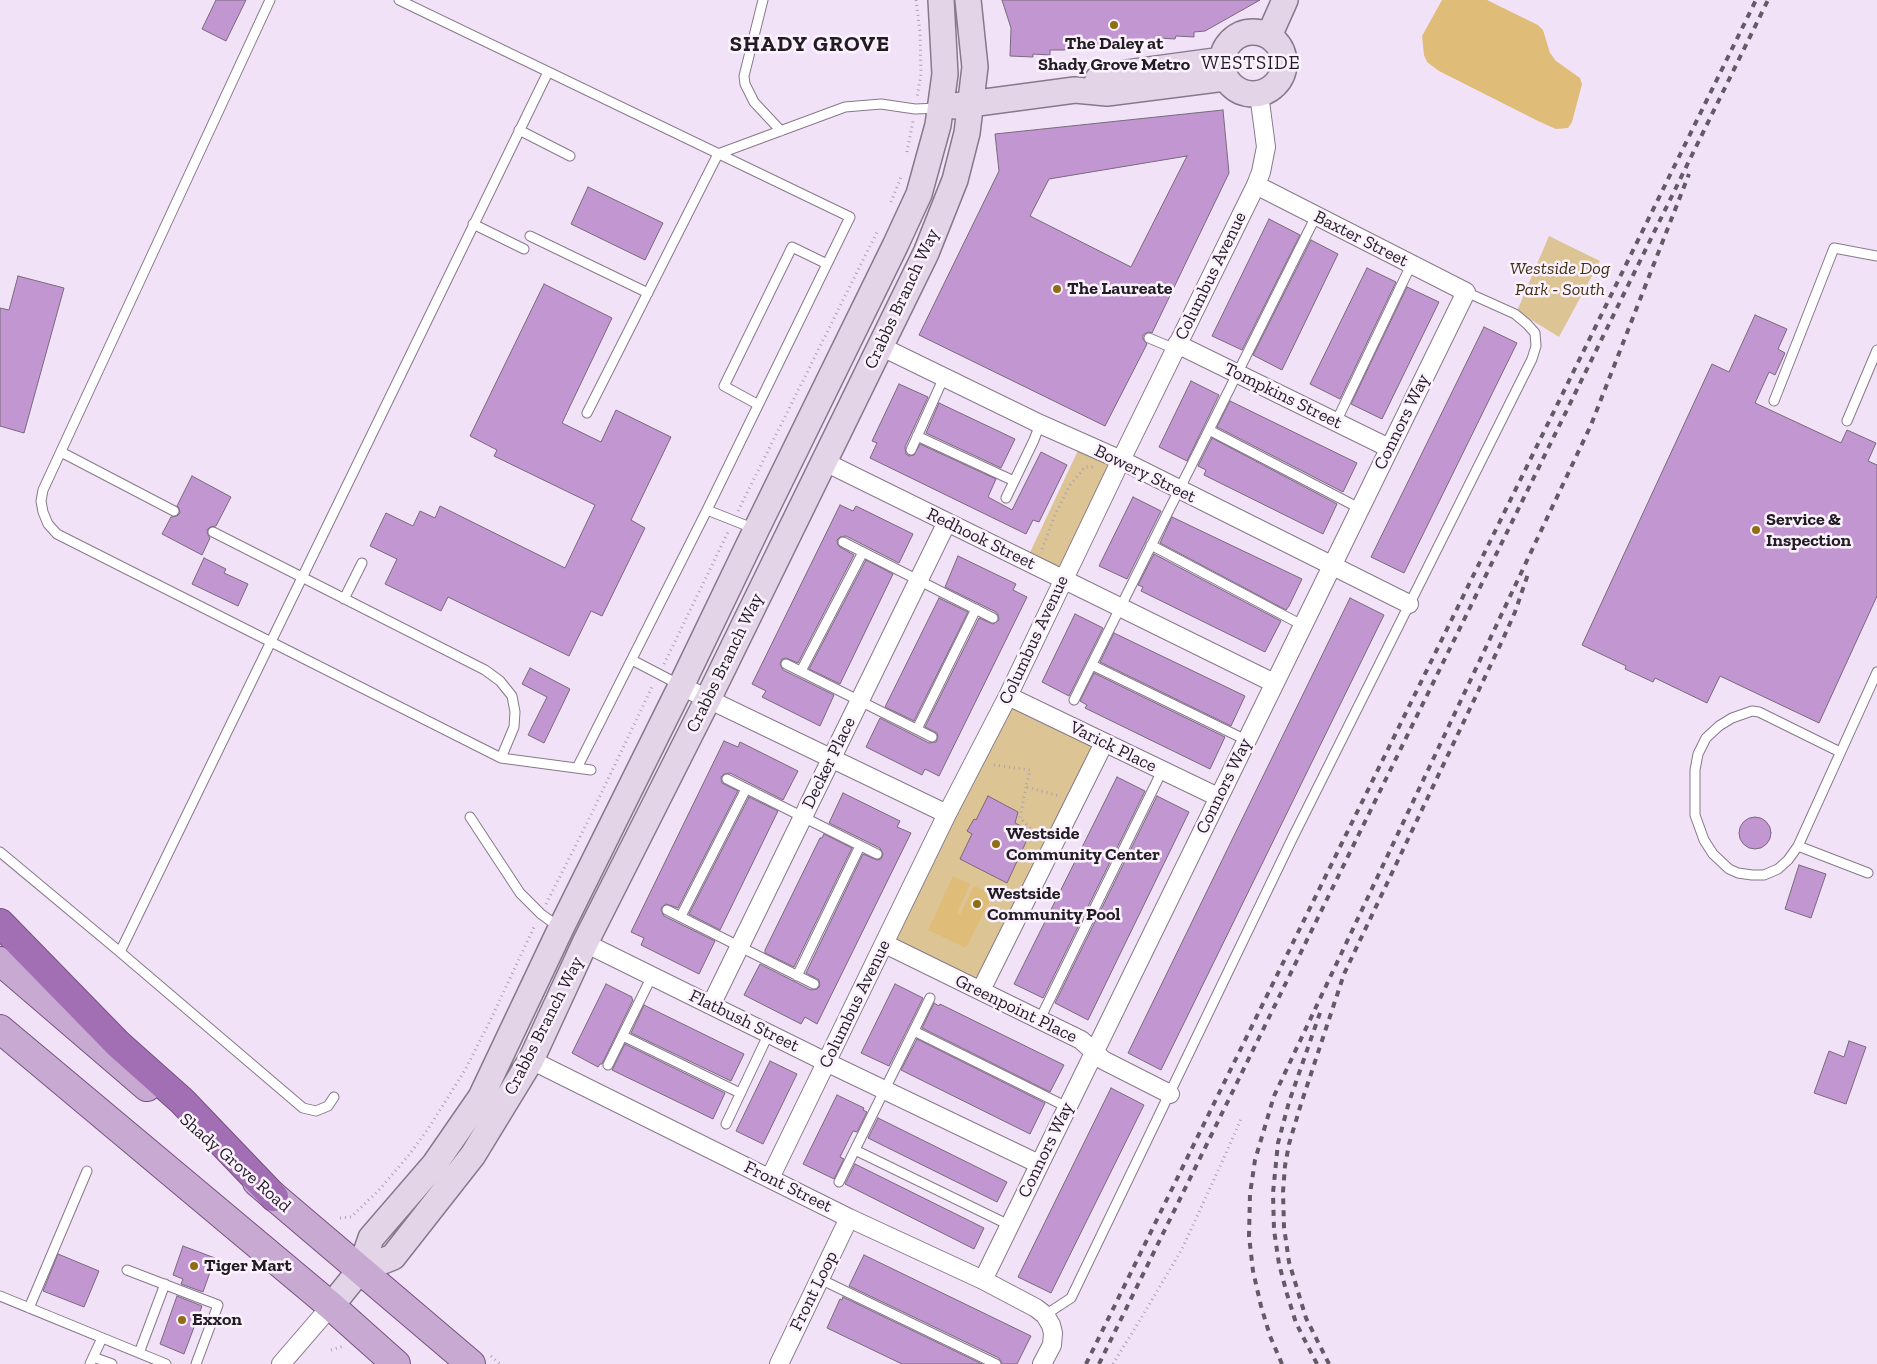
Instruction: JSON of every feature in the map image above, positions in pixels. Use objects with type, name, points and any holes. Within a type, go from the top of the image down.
[{"type":"highway","points":[[0,923],[118,1044],[182,1101],[274,1197]]},
{"type":"main road","name":"Crabbs Branch Way","points":[[331,1306],[360,1270],[371,1238],[434,1165],[481,1097],[551,921],[682,686],[744,525],[919,194],[932,151],[945,74],[941,0]]},
{"type":"main road","name":"Crabbs Branch Way","points":[[360,1270],[393,1257],[473,1155],[531,1060],[585,943],[708,699],[926,253],[955,180],[972,104],[975,67],[968,0]]},
{"type":"main road","points":[[1269,36],[1285,0]]},
{"type":"main road","points":[[1252,32],[1269,36],[1281,48],[1284,65],[1279,80],[1274,87],[1259,94],[1239,92],[1231,86],[1224,69],[1228,44],[1235,37],[1252,32]]},
{"type":"main road","points":[[940,108],[1075,90],[1107,93],[1224,69]]},
{"type":"main road","name":"Shady Grove Road","points":[[0,961],[471,1364]]},
{"type":"main road","points":[[0,1029],[331,1306],[396,1364]]},
{"type":"street","name":"Columbus Avenue","points":[[770,1178],[948,814],[1008,696],[1120,460],[1256,185],[1261,172],[1266,147],[1259,94]]},
{"type":"street","name":"Baxter Street","points":[[1256,185],[1466,292]]},
{"type":"street","name":"Connors Way","points":[[983,1280],[1466,292]]},
{"type":"street","name":"Bowery Street","points":[[880,346],[1040,424],[1120,460],[1410,604]]},
{"type":"street","name":"Tompkins Street","points":[[1176,347],[1237,374],[1389,448]]},
{"type":"street","name":"Redhook Street","points":[[823,461],[1274,683]]},
{"type":"street","name":"Decker Place","points":[[711,1004],[946,522]]},
{"type":"street","points":[[682,686],[948,814]]},
{"type":"street","name":"Varick Place","points":[[1008,696],[1218,797]]},
{"type":"street","points":[[981,990],[1104,743]]},
{"type":"street","name":"Flatbush Street","points":[[585,943],[826,1062],[1039,1164]]},
{"type":"street","name":"Greenpoint Place","points":[[885,944],[1081,1040],[1103,1060],[1170,1094]]},
{"type":"street","name":"Front Street","points":[[531,1060],[849,1218],[983,1280],[1036,1308],[1044,1315]]},
{"type":"street","name":"Front Loop","points":[[779,1364],[849,1218]]},
{"type":"street","name":"Crabbs Branch Way","points":[[282,1364],[331,1306]]},
{"type":"street","points":[[1042,1364],[1052,1345],[1054,1333],[1051,1324],[1044,1315]]},
{"type":"lane","points":[[270,0],[43,490],[41,500],[45,518],[57,534],[501,758],[591,770]]},
{"type":"lane","points":[[399,0],[850,218],[757,404],[707,510],[577,768]]},
{"type":"lane","points":[[763,0],[744,76],[745,84],[754,102],[781,131]]},
{"type":"lane","points":[[120,952],[548,72]]},
{"type":"lane","points":[[587,413],[718,154],[845,107],[881,104],[915,109],[940,108]]},
{"type":"lane","points":[[519,130],[570,156]]},
{"type":"lane","points":[[1074,700],[1316,216]]},
{"type":"lane","points":[[473,224],[524,249]]},
{"type":"lane","points":[[530,236],[648,293]]},
{"type":"lane","points":[[757,404],[724,386],[792,247],[827,264]]},
{"type":"lane","points":[[1774,401],[1834,248],[1877,256]]},
{"type":"lane","points":[[1336,422],[1411,264]]},
{"type":"lane","points":[[1044,1315],[1071,1298],[1294,837],[1532,359],[1536,346],[1534,333],[1527,324],[1515,314],[1466,292]]},
{"type":"lane","points":[[1149,338],[1176,347]]},
{"type":"lane","points":[[1847,421],[1877,350]]},
{"type":"lane","points":[[911,450],[944,377]]},
{"type":"lane","points":[[1006,498],[1040,424]]},
{"type":"lane","points":[[1209,430],[1360,508]]},
{"type":"lane","points":[[917,436],[1014,482]]},
{"type":"lane","points":[[61,452],[174,511]]},
{"type":"lane","points":[[707,510],[744,525]]},
{"type":"lane","points":[[213,532],[485,670],[500,681],[512,696],[515,712],[514,726],[501,758]]},
{"type":"lane","points":[[842,542],[994,618]]},
{"type":"lane","points":[[1151,545],[1302,625]]},
{"type":"lane","points":[[801,672],[863,552]]},
{"type":"lane","points":[[344,599],[362,563]]},
{"type":"lane","points":[[917,729],[976,609]]},
{"type":"lane","points":[[632,660],[682,686]]},
{"type":"lane","points":[[786,664],[932,737]]},
{"type":"lane","points":[[1092,666],[1246,740]]},
{"type":"lane","points":[[1840,752],[1759,712],[1752,711],[1732,718],[1719,726],[1706,738],[1698,754],[1695,770],[1695,815],[1704,840],[1721,862],[1738,873],[1764,875],[1778,869],[1788,860],[1798,846],[1877,672]]},
{"type":"lane","points":[[1040,1019],[1162,771]]},
{"type":"lane","points":[[727,779],[877,854]]},
{"type":"lane","points":[[681,916],[746,789]]},
{"type":"lane","points":[[470,817],[520,893],[551,921]]},
{"type":"lane","points":[[797,976],[860,846]]},
{"type":"lane","points":[[1798,846],[1868,874]]},
{"type":"lane","points":[[0,852],[303,1108],[316,1112],[328,1106],[334,1097]]},
{"type":"lane","points":[[667,910],[814,984]]},
{"type":"lane","points":[[608,1065],[652,976]]},
{"type":"lane","points":[[839,1182],[930,998]]},
{"type":"lane","points":[[914,1031],[1067,1107]]},
{"type":"lane","points":[[726,1124],[769,1034]]},
{"type":"lane","points":[[623,1036],[740,1093]]},
{"type":"lane","points":[[854,1150],[1009,1225]]},
{"type":"lane","points":[[29,1308],[87,1171]]},
{"type":"lane","points":[[128,1270],[218,1305],[196,1364]]},
{"type":"lane","points":[[820,1279],[996,1364]]},
{"type":"lane","points":[[139,1353],[165,1284]]},
{"type":"lane","points":[[0,1296],[166,1364]]},
{"type":"lane","points":[[102,1338],[91,1360],[112,1364]]},
{"type":"path","points":[[907,154],[921,74],[920,32],[916,0]]},
{"type":"path","points":[[890,204],[902,173]]},
{"type":"path","points":[[340,1218],[351,1217],[379,1190],[428,1129],[551,921],[588,821],[658,674],[744,525],[878,229]]},
{"type":"path","points":[[1042,549],[1053,519],[1070,485],[1085,467],[1092,468],[1096,463]]},
{"type":"path","points":[[994,765],[1030,770],[1020,818],[1041,834]]},
{"type":"path","points":[[1026,787],[1060,796]]},
{"type":"path","points":[[1113,1364],[1182,1249],[1242,1117]]},
{"type":"green space","name":"Westside Dog Park - South","points":[[1549,236],[1600,261],[1559,337],[1517,311]]},
{"type":"green space","points":[[1082,442],[1121,460],[1063,579],[1026,561]]},
{"type":"green space","points":[[1009,700],[1104,743],[980,988],[887,943]]},
{"type":"shaded area","points":[[1442,0],[1487,0],[1538,25],[1543,30],[1550,53],[1556,61],[1580,78],[1582,84],[1572,122],[1568,128],[1556,129],[1538,121],[1439,71],[1427,62],[1424,55],[1422,36]]},
{"type":"shaded area","name":"Westside Community Pool","points":[[953,876],[970,884],[957,913],[960,915],[974,886],[993,894],[966,948],[928,930]]},
{"type":"building","points":[[216,0],[246,0],[226,41],[202,29]]},
{"type":"building","name":"The Daley at Shady Grove Metro","points":[[1002,0],[1260,0],[1205,31],[1194,32],[1194,37],[1176,36],[1175,39],[1159,38],[1158,41],[1121,39],[1122,45],[1104,45],[1104,48],[1086,47],[1086,50],[1050,50],[1050,55],[1033,54],[1033,57],[1010,56],[1011,28]]},
{"type":"building","name":"The Laureate","points":[[1223,110],[1229,173],[1152,333],[1148,332],[1143,335],[1143,339],[1147,344],[1105,426],[919,335],[999,171],[995,134]],"holes":[[[1187,156],[1131,267],[1030,216],[1049,179]]]},
{"type":"building","points":[[588,187],[663,223],[645,260],[571,224]]},
{"type":"building","points":[[1269,219],[1300,235],[1242,350],[1212,336]]},
{"type":"building","points":[[1311,240],[1338,254],[1282,370],[1253,355]]},
{"type":"building","points":[[1367,268],[1396,282],[1340,399],[1310,384]]},
{"type":"building","points":[[18,276],[64,288],[24,433],[0,426],[0,308],[9,310]]},
{"type":"building","points":[[544,284],[612,318],[562,423],[601,442],[616,410],[671,437],[631,520],[645,528],[602,616],[591,611],[569,656],[448,597],[441,611],[385,584],[397,559],[370,546],[386,513],[413,526],[420,511],[435,518],[440,506],[565,568],[595,505],[494,456],[497,450],[470,436]]},
{"type":"building","points":[[1407,287],[1439,302],[1382,419],[1351,404]]},
{"type":"building","name":"Service & Inspection","points":[[1755,315],[1787,329],[1778,349],[1785,353],[1775,375],[1769,372],[1755,403],[1841,443],[1847,430],[1876,443],[1868,461],[1877,465],[1877,596],[1819,723],[1720,676],[1707,703],[1655,678],[1653,682],[1625,669],[1626,666],[1582,645],[1712,364],[1729,372]]},
{"type":"building","points":[[1484,327],[1517,343],[1404,573],[1371,557]]},
{"type":"building","points":[[1191,381],[1219,395],[1187,461],[1159,447]]},
{"type":"building","points":[[899,384],[928,397],[905,447],[906,454],[909,456],[914,455],[920,444],[996,479],[988,497],[1012,510],[1041,452],[1067,465],[1039,522],[1033,520],[1026,534],[870,458],[877,443],[872,441]]},
{"type":"building","points":[[1230,401],[1357,463],[1343,492],[1217,427]]},
{"type":"building","points":[[939,403],[1015,439],[1001,468],[926,433]]},
{"type":"building","points":[[1212,438],[1337,504],[1323,534],[1204,475],[1206,470],[1198,466]]},
{"type":"building","points":[[192,476],[231,497],[216,526],[210,527],[207,530],[210,538],[202,555],[162,534],[171,517],[177,516],[180,513],[177,506]]},
{"type":"building","points":[[1133,497],[1161,511],[1127,579],[1099,566]]},
{"type":"building","points":[[840,505],[853,511],[856,506],[913,534],[899,563],[846,536],[840,537],[837,540],[840,547],[854,555],[798,663],[786,658],[782,659],[780,664],[783,670],[834,695],[820,726],[762,697],[766,691],[752,684]]},
{"type":"building","points":[[1172,517],[1302,579],[1286,610],[1160,543]]},
{"type":"building","points":[[1154,554],[1281,621],[1265,652],[1141,591],[1143,587],[1138,585]]},
{"type":"building","points":[[958,556],[1016,584],[1013,590],[1027,597],[939,776],[925,769],[922,775],[866,747],[880,718],[929,743],[936,742],[937,733],[925,727],[979,618],[993,624],[999,620],[996,612],[945,587]]},
{"type":"building","points":[[204,558],[226,569],[224,573],[248,584],[238,606],[192,584]]},
{"type":"building","points":[[866,560],[893,574],[840,684],[809,669]]},
{"type":"building","points":[[939,598],[968,612],[914,721],[885,707]]},
{"type":"building","points":[[1350,598],[1384,615],[1161,1070],[1128,1053]]},
{"type":"building","points":[[1075,614],[1103,628],[1069,696],[1042,682]]},
{"type":"building","points":[[1114,633],[1245,696],[1231,726],[1100,662]]},
{"type":"building","points":[[530,668],[570,689],[544,743],[528,735],[547,697],[522,684]]},
{"type":"building","points":[[1094,673],[1225,737],[1210,769],[1085,708],[1087,705],[1080,701]]},
{"type":"building","points":[[724,741],[738,747],[740,742],[798,771],[783,800],[730,773],[724,774],[721,777],[722,783],[738,791],[678,908],[666,904],[661,910],[664,916],[715,941],[699,974],[641,945],[644,938],[631,932]]},
{"type":"building","points":[[1117,777],[1145,791],[1043,998],[1014,984]]},
{"type":"building","points":[[843,793],[900,821],[897,827],[911,833],[817,1024],[805,1017],[801,1024],[744,995],[760,964],[811,990],[817,989],[820,986],[819,980],[806,973],[863,854],[877,860],[881,859],[883,854],[880,848],[829,823]]},
{"type":"building","name":"Westside Community Center","points":[[988,796],[1018,812],[1015,823],[1031,831],[1007,883],[960,859],[972,834],[967,831],[974,819],[976,820]]},
{"type":"building","points":[[1157,796],[1189,812],[1088,1020],[1055,1003]]},
{"type":"building","points":[[749,797],[778,811],[720,930],[689,914]]},
{"type":"building","points":[[1755,817],[1766,822],[1771,833],[1766,844],[1755,849],[1744,844],[1739,833],[1744,822]]},
{"type":"building","points":[[824,834],[852,848],[794,967],[765,953],[765,950],[820,838]]},
{"type":"building","points":[[1799,865],[1826,874],[1811,918],[1785,909]]},
{"type":"building","points":[[606,984],[632,997],[633,1000],[602,1064],[598,1067],[572,1053]]},
{"type":"building","points":[[895,984],[923,998],[889,1066],[861,1053]]},
{"type":"building","points":[[934,1003],[939,1006],[940,1004],[1064,1065],[1050,1092],[922,1028]]},
{"type":"building","points":[[644,1005],[744,1054],[731,1081],[631,1033]]},
{"type":"building","points":[[917,1039],[1045,1103],[1030,1134],[901,1070]]},
{"type":"building","points":[[1849,1041],[1866,1047],[1846,1104],[1814,1093],[1829,1051],[1844,1057]]},
{"type":"building","points":[[625,1044],[725,1093],[713,1119],[612,1070]]},
{"type":"building","points":[[770,1061],[797,1074],[763,1144],[736,1131]]},
{"type":"building","points":[[1111,1088],[1144,1105],[1051,1293],[1018,1277]]},
{"type":"building","points":[[837,1095],[864,1108],[863,1110],[867,1112],[857,1132],[853,1131],[840,1157],[844,1159],[834,1179],[803,1164]]},
{"type":"building","points":[[878,1118],[1007,1182],[997,1202],[868,1138]]},
{"type":"building","points":[[855,1164],[984,1228],[974,1249],[845,1184]]},
{"type":"building","name":"Tiger Mart","points":[[183,1246],[215,1258],[203,1292],[181,1284],[183,1279],[173,1275]]},
{"type":"building","points":[[58,1254],[99,1271],[84,1307],[43,1291]]},
{"type":"building","points":[[864,1255],[1031,1336],[1017,1364],[1002,1364],[999,1358],[849,1286]]},
{"type":"building","name":"Exxon","points":[[177,1296],[202,1306],[184,1354],[160,1344]]},
{"type":"building","points":[[843,1297],[982,1364],[902,1364],[827,1328],[840,1299],[842,1300]]},
{"type":"railway","points":[[1086,1364],[1756,0]]},
{"type":"railway","points":[[1099,1364],[1768,0]]},
{"type":"railway","points":[[1282,1364],[1270,1336],[1261,1306],[1253,1271],[1249,1236],[1250,1194],[1255,1160],[1274,1096],[1591,425],[1689,174]]},
{"type":"railway","points":[[1329,1364],[1306,1318],[1289,1262],[1284,1227],[1283,1192],[1289,1144],[1344,974],[1503,639],[1515,612],[1529,571]]},
{"type":"railway","points":[[1317,1364],[1296,1323],[1279,1264],[1274,1230],[1273,1193],[1278,1143],[1289,1102],[1321,1010]]},
{"type":"place","name":"The Daley at Shady Grove Metro","points":[[1114,25]]},
{"type":"place","name":"The Laureate","points":[[1057,289]]},
{"type":"place","name":"Service & Inspection","points":[[1756,530]]},
{"type":"place","name":"Westside Community Center","points":[[996,844]]},
{"type":"place","name":"Westside Community Pool","points":[[977,904]]},
{"type":"place","name":"Tiger Mart","points":[[194,1266]]},
{"type":"place","name":"Exxon","points":[[182,1320]]},
{"type":"district","name":"SHADY GROVE","points":[[810,45]]},
{"type":"district","name":"WESTSIDE","points":[[1251,64]]}]
